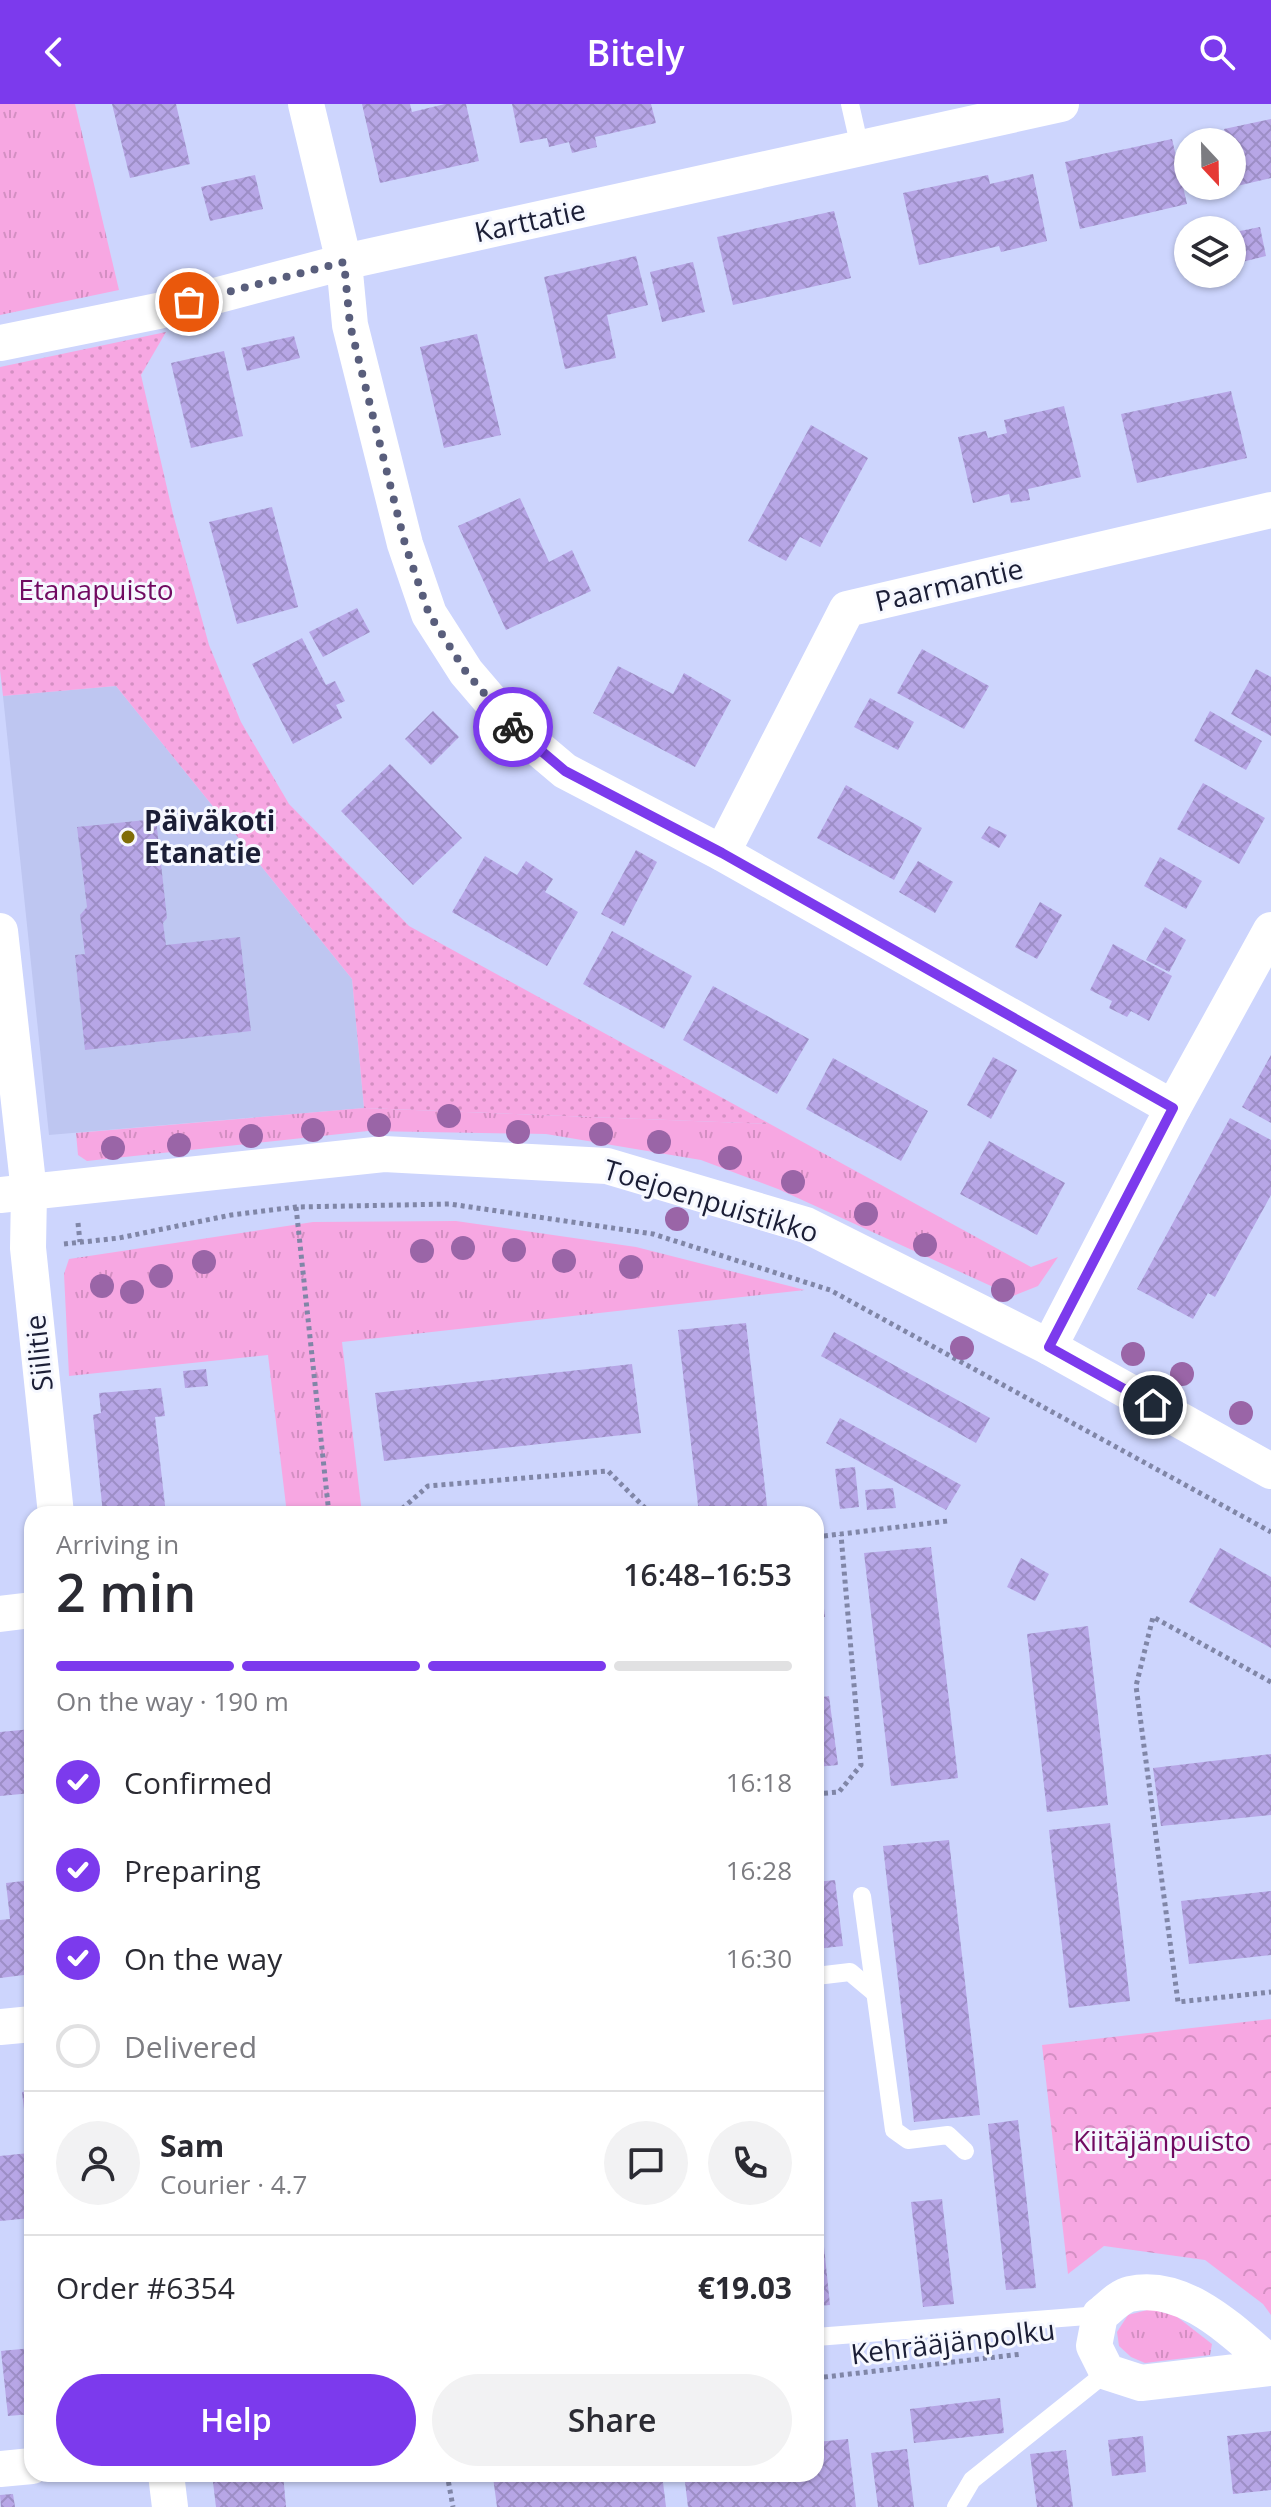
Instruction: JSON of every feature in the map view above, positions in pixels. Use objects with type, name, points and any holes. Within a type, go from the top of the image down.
[{"type":"street","points":[[306,104],[344,262],[350,325],[405,544],[429,614],[466,672],[514,728],[565,771],[722,853],[1173,1108]]},
{"type":"street","name":"Karttatie","points":[[0,343],[158,311],[344,262],[1061,104]]},
{"type":"street","name":"Paarmantie","points":[[722,853],[847,609],[1271,510]]},
{"type":"street","points":[[1049,1347],[1173,1108],[1271,930]]},
{"type":"street","name":"Siilitie","points":[[0,931],[15,1194],[28,1248],[55,1506]]},
{"type":"street","name":"Toejoenpuistikko","points":[[15,1194],[384,1154],[607,1166],[806,1225],[1049,1347],[1271,1471]]},
{"type":"street","points":[[0,1614],[24,1611]]},
{"type":"street","points":[[0,2027],[24,2025]]},
{"type":"street","points":[[1170,2293],[1222,2323],[1271,2366],[1141,2383],[1107,2372],[1094,2346],[1100,2315],[1128,2294],[1170,2293]]},
{"type":"street","points":[[0,2469],[24,2467]]},
{"type":"street","points":[[167,2482],[170,2507]]},
{"type":"lane","points":[[850,104],[860,148]]},
{"type":"lane","points":[[862,1896],[894,2130],[908,2140],[948,2135],[965,2151]]},
{"type":"lane","points":[[824,1975],[850,1972],[875,1993]]},
{"type":"lane","points":[[824,2336],[1100,2315]]},
{"type":"lane","points":[[956,2507],[972,2480],[1107,2372]]},
{"type":"path","points":[[28,1248],[119,1238],[231,1215],[296,1207],[450,1204],[653,1234],[830,1290],[1271,1532]]},
{"type":"path","points":[[296,1207],[328,1506]]},
{"type":"path","points":[[405,1506],[428,1486],[608,1471],[643,1506]]},
{"type":"path","points":[[824,1536],[948,1521]]},
{"type":"path","points":[[824,1793],[839,1792],[861,1765],[841,1535]]},
{"type":"path","points":[[1271,1682],[1153,1617],[1136,1686],[1178,2002],[1271,1992]]},
{"type":"path","name":"Kehrääjänpolku","points":[[824,2377],[1033,2353]]},
{"type":"path","points":[[448,2482],[453,2507]]},
{"type":"shaded area","name":"Päiväkoti Etanatie","points":[[116,686],[352,979],[364,1108],[49,1135],[3,696]]},
{"type":"green space","points":[[0,104],[75,104],[119,290],[0,315]]},
{"type":"green space","name":"Etanapuisto","points":[[166,332],[141,375],[173,514],[209,645],[241,722],[289,804],[409,926],[770,1124],[364,1108],[352,979],[116,686],[3,696],[0,670],[0,367]]},
{"type":"green space","points":[[364,1108],[770,1124],[1031,1267],[1058,1257],[1038,1286],[1013,1296],[778,1189],[701,1160],[546,1134],[368,1131],[87,1161],[78,1155],[76,1133]]},
{"type":"green space","points":[[456,1221],[636,1247],[805,1290],[342,1342],[361,1506],[286,1506],[268,1355],[69,1376],[64,1274],[69,1259],[313,1222]]},
{"type":"green space","name":"Kiitäjänpuisto","points":[[1271,2019],[1271,2315],[1263,2304],[1205,2260],[1104,2246],[1068,2274],[1042,2045]]},
{"type":"green space","points":[[1151,2309],[1176,2316],[1212,2344],[1210,2355],[1145,2363],[1131,2357],[1119,2346],[1117,2332],[1128,2315]]},
{"type":"building","points":[[112,104],[176,104],[190,164],[130,178]]},
{"type":"building","points":[[362,104],[410,104],[412,112],[445,104],[466,104],[479,161],[380,183]]},
{"type":"building","points":[[512,104],[651,104],[656,123],[595,137],[597,147],[572,153],[569,142],[549,147],[547,138],[520,143]]},
{"type":"building","points":[[1271,119],[1271,178],[1246,184],[1246,128],[1229,128]]},
{"type":"building","points":[[1172,139],[1174,200],[1186,200],[1187,204],[1080,229],[1065,162]]},
{"type":"building","points":[[1033,174],[1047,241],[1001,252],[999,246],[919,265],[903,193],[988,175],[990,184]]},
{"type":"building","points":[[255,175],[263,209],[210,221],[201,187]]},
{"type":"building","points":[[834,211],[851,278],[733,305],[717,237]]},
{"type":"building","points":[[1260,227],[1266,256],[1246,261],[1246,230]]},
{"type":"building","points":[[636,256],[648,305],[607,315],[616,358],[565,369],[544,277]]},
{"type":"building","points":[[693,262],[705,312],[662,322],[650,272]]},
{"type":"building","points":[[477,334],[501,435],[444,448],[420,347]]},
{"type":"building","points":[[294,336],[300,358],[247,371],[241,348]]},
{"type":"building","points":[[224,351],[243,436],[191,448],[171,363]]},
{"type":"building","points":[[1231,391],[1247,458],[1137,483],[1121,414]]},
{"type":"building","points":[[1064,406],[1081,477],[1028,489],[1030,500],[1011,503],[1009,494],[973,503],[958,437],[986,431],[988,438],[1007,433],[1004,420]]},
{"type":"building","points":[[811,425],[868,458],[820,547],[800,537],[786,561],[748,541]]},
{"type":"building","points":[[520,498],[549,562],[572,550],[591,591],[506,630],[458,526]]},
{"type":"building","points":[[272,507],[298,607],[237,624],[209,522]]},
{"type":"building","points":[[357,608],[370,632],[323,657],[309,632]]},
{"type":"building","points":[[302,638],[326,685],[335,681],[345,701],[336,705],[342,718],[293,744],[252,664]]},
{"type":"building","points":[[922,649],[989,686],[964,729],[897,693]]},
{"type":"building","points":[[618,666],[673,694],[684,673],[731,700],[695,767],[593,713]]},
{"type":"building","points":[[1256,669],[1271,677],[1271,736],[1231,714]]},
{"type":"building","points":[[870,698],[914,722],[898,750],[854,727]]},
{"type":"building","points":[[433,711],[459,737],[431,765],[405,739]]},
{"type":"building","points":[[1210,711],[1262,741],[1246,770],[1194,741]]},
{"type":"building","points":[[390,764],[462,838],[413,885],[341,811]]},
{"type":"building","points":[[1203,783],[1265,818],[1239,864],[1177,829]]},
{"type":"building","points":[[846,785],[922,828],[894,880],[817,838]]},
{"type":"building","points":[[156,819],[167,918],[163,923],[166,945],[240,937],[251,1031],[85,1050],[75,955],[85,954],[80,915],[87,907],[77,827]]},
{"type":"building","points":[[989,826],[1007,835],[999,848],[981,838]]},
{"type":"building","points":[[636,850],[657,862],[624,926],[601,914]]},
{"type":"building","points":[[485,856],[517,875],[526,861],[553,879],[545,892],[578,912],[547,966],[452,912]]},
{"type":"building","points":[[1160,857],[1202,881],[1186,909],[1144,886]]},
{"type":"building","points":[[918,861],[953,882],[935,913],[899,892]]},
{"type":"building","points":[[1040,902],[1062,915],[1037,959],[1015,947]]},
{"type":"building","points":[[1165,927],[1186,940],[1169,972],[1146,960]]},
{"type":"building","points":[[612,931],[692,976],[664,1029],[583,984]]},
{"type":"building","points":[[1113,944],[1172,976],[1149,1021],[1131,1011],[1127,1017],[1109,1008],[1112,1001],[1090,990]]},
{"type":"building","points":[[713,986],[809,1039],[777,1094],[683,1040]]},
{"type":"building","points":[[1271,1055],[1271,1123],[1242,1107]]},
{"type":"building","points":[[993,1057],[1017,1070],[991,1119],[967,1105]]},
{"type":"building","points":[[833,1058],[928,1111],[901,1161],[806,1109]]},
{"type":"building","points":[[1230,1118],[1271,1140],[1271,1195],[1215,1297],[1208,1293],[1193,1319],[1137,1289]]},
{"type":"building","points":[[989,1141],[1065,1183],[1037,1235],[960,1194]]},
{"type":"building","points":[[746,1323],[767,1506],[698,1506],[678,1330]]},
{"type":"building","points":[[834,1332],[990,1418],[976,1443],[821,1356]]},
{"type":"building","points":[[632,1364],[641,1433],[384,1461],[375,1393]]},
{"type":"building","points":[[206,1369],[208,1386],[185,1388],[183,1371]]},
{"type":"building","points":[[161,1388],[165,1416],[155,1417],[165,1506],[102,1506],[93,1415],[101,1413],[99,1393]]},
{"type":"building","points":[[840,1418],[961,1485],[946,1510],[826,1443]]},
{"type":"building","points":[[855,1467],[859,1507],[840,1509],[835,1469]]},
{"type":"building","points":[[893,1488],[896,1508],[867,1510],[865,1490]]},
{"type":"building","points":[[931,1547],[958,1778],[891,1786],[864,1553]]},
{"type":"building","points":[[1220,1548],[1271,1577],[1271,1648],[1189,1602]]},
{"type":"building","points":[[1021,1558],[1049,1574],[1035,1601],[1007,1587]]},
{"type":"building","points":[[1088,1626],[1108,1805],[1047,1812],[1027,1634]]},
{"type":"building","points":[[829,1696],[838,1765],[824,1766],[824,1697]]},
{"type":"building","points":[[24,1730],[24,1794],[0,1796],[0,1732]]},
{"type":"building","points":[[1271,1754],[1271,1815],[1161,1826],[1153,1768]]},
{"type":"building","points":[[1110,1823],[1130,2001],[1069,2008],[1049,1830]]},
{"type":"building","points":[[949,1840],[980,2115],[914,2122],[883,1846]]},
{"type":"building","points":[[835,1880],[843,1946],[824,1948],[824,1881]]},
{"type":"building","points":[[24,1881],[24,1975],[0,1978],[0,1920],[10,1919],[6,1883]]},
{"type":"building","points":[[1271,1891],[1271,1955],[1189,1964],[1181,1901]]},
{"type":"building","points":[[1018,2120],[1036,2288],[1006,2290],[988,2124]]},
{"type":"building","points":[[24,2154],[24,2219],[0,2221],[0,2156]]},
{"type":"building","points":[[942,2199],[954,2304],[923,2307],[911,2202]]},
{"type":"building","points":[[824,2246],[830,2305],[824,2305]]},
{"type":"building","points":[[24,2349],[24,2415],[8,2416],[1,2351]]},
{"type":"building","points":[[1000,2398],[1004,2433],[914,2443],[910,2409]]},
{"type":"building","points":[[1271,2431],[1271,2490],[1233,2494],[1227,2436]]},
{"type":"building","points":[[1143,2436],[1146,2472],[1112,2476],[1108,2440]]},
{"type":"building","points":[[848,2439],[856,2507],[688,2507],[685,2482],[824,2482],[824,2441]]},
{"type":"building","points":[[907,2449],[914,2507],[878,2507],[871,2453]]},
{"type":"building","points":[[1066,2450],[1073,2507],[1037,2507],[1030,2454]]},
{"type":"building","points":[[213,2482],[284,2482],[286,2507],[216,2507]]},
{"type":"building","points":[[494,2482],[663,2482],[666,2507],[497,2507]]},
{"type":"building","points":[[13,2494],[15,2507],[1,2507],[0,2495]]},
{"type":"way so far","points":[[189,302],[344,262],[350,325],[405,544],[429,614],[466,672],[513,727]]},
{"type":"place","name":"Päiväkoti Etanatie","points":[[128,837]]},
{"type":"route","points":[[513,727],[565,771],[722,853],[1173,1108],[1049,1347],[1153,1405]]}]
